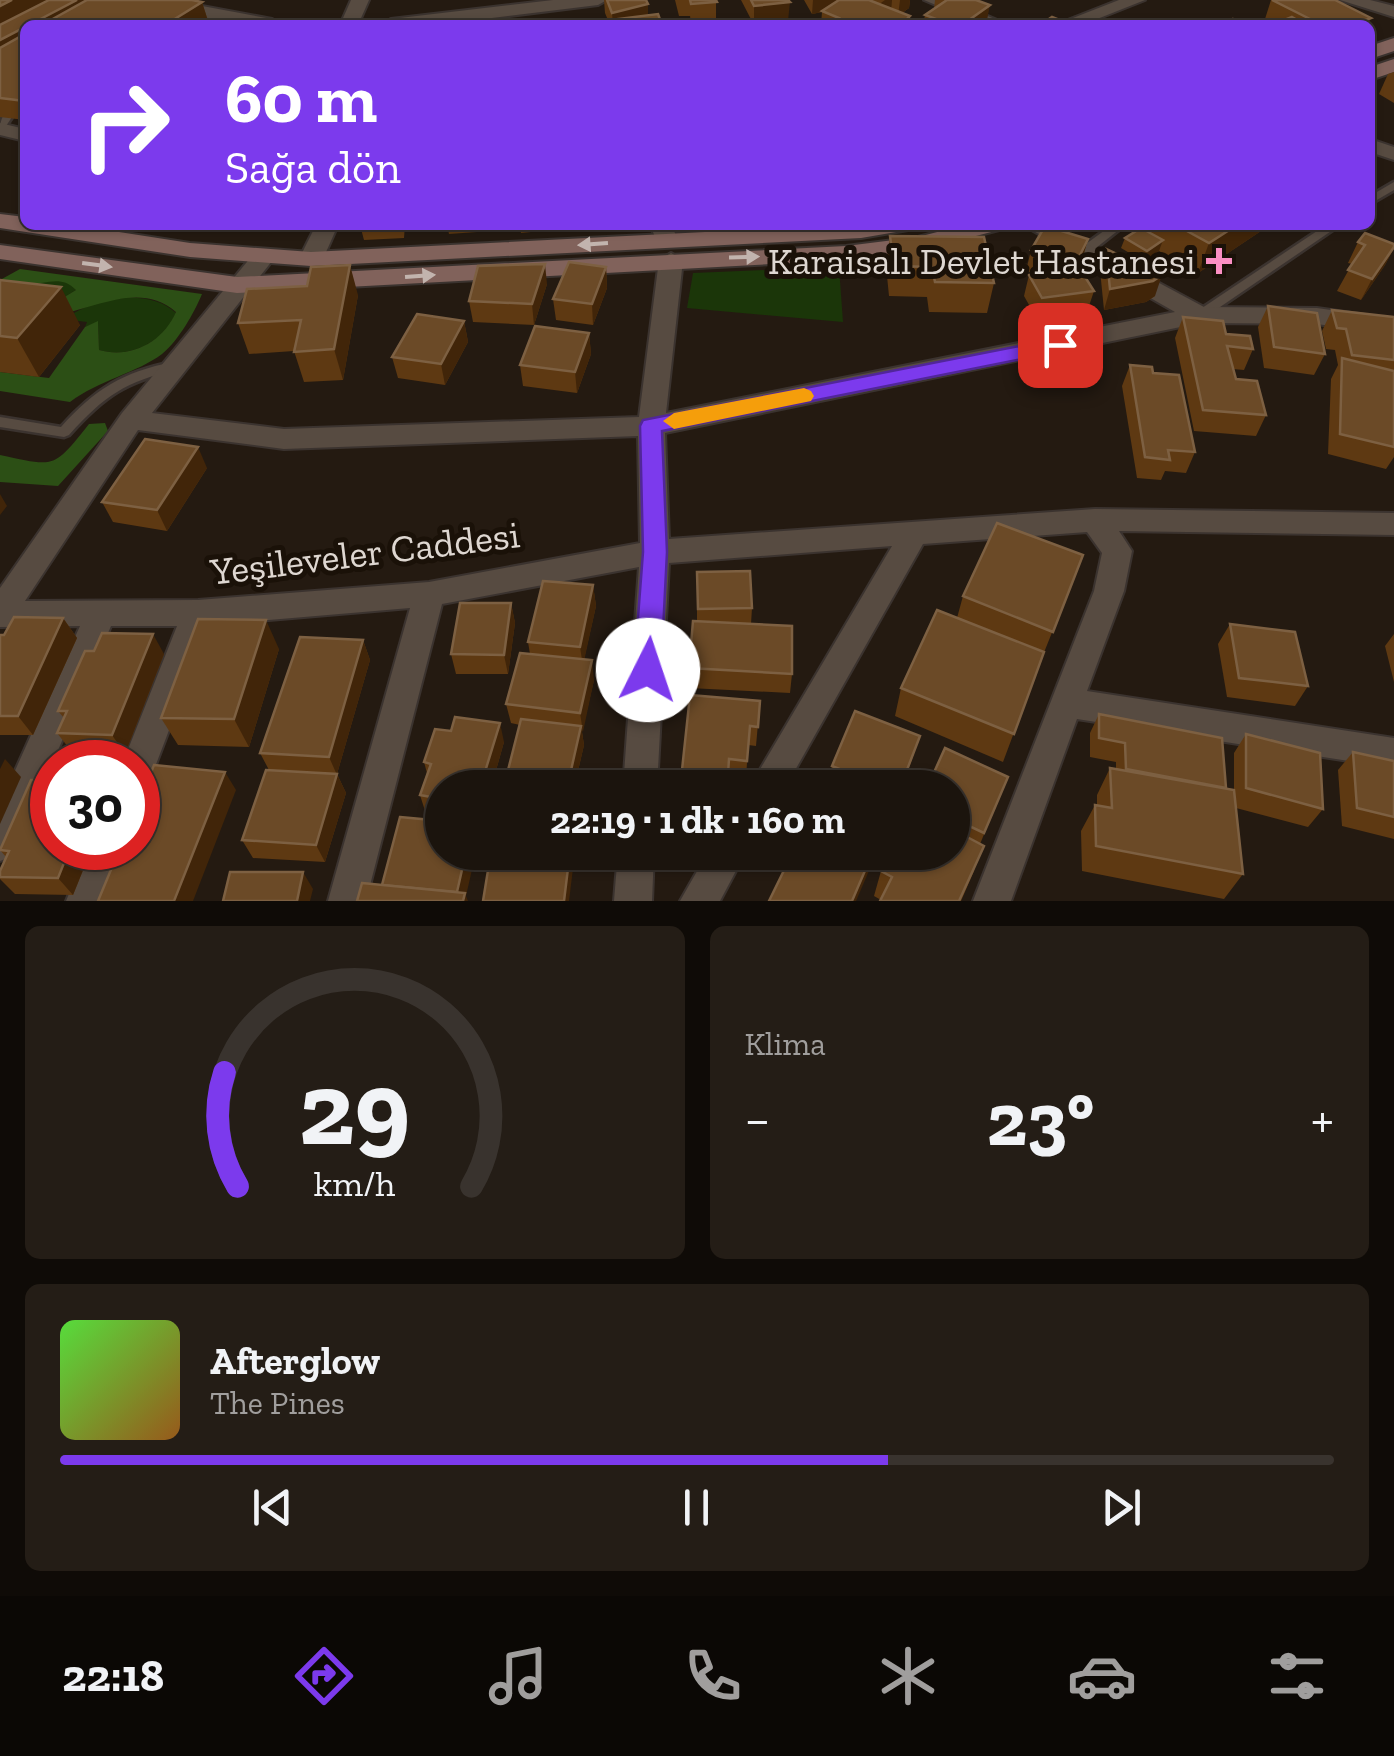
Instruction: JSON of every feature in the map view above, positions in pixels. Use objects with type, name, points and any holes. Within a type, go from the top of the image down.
[{"type":"main road","points":[[60,230],[190,250],[311,259],[861,230]]},
{"type":"main road","points":[[0,252],[238,285],[666,241],[846,254],[918,244],[973,230]]},
{"type":"street","points":[[142,0],[246,20]]},
{"type":"street","points":[[429,20],[598,0]]},
{"type":"street","points":[[933,0],[987,20]]},
{"type":"street","points":[[1078,20],[1136,0]]},
{"type":"street","points":[[1348,0],[1394,12]]},
{"type":"street","points":[[311,259],[324,230]]},
{"type":"street","points":[[1043,230],[1200,315]]},
{"type":"street","points":[[641,770],[655,552],[651,426],[666,241]]},
{"type":"street","points":[[0,614],[130,420],[264,256]]},
{"type":"street","points":[[130,420],[284,438],[651,426],[1200,315],[1317,316],[1394,327]]},
{"type":"street","points":[[992,901],[1070,703],[1108,592],[1116,551],[1096,520]]},
{"type":"street","name":"Yeşileveler Caddesi","points":[[0,614],[198,612],[428,594],[655,552],[1096,520],[1394,524]]},
{"type":"street","points":[[776,770],[914,534]]},
{"type":"street","points":[[347,901],[428,594]]},
{"type":"street","points":[[149,740],[198,612]]},
{"type":"street","points":[[0,844],[17,765],[101,613]]},
{"type":"street","points":[[1070,703],[1394,752]]},
{"type":"street","points":[[86,901],[98,870]]},
{"type":"street","points":[[632,901],[635,870]]},
{"type":"street","points":[[699,901],[717,870]]},
{"type":"lane","points":[[0,128],[10,112],[20,107]]},
{"type":"lane","points":[[1083,252],[1112,230]]},
{"type":"lane","points":[[1200,315],[1327,230]]},
{"type":"lane","points":[[0,422],[64,432],[96,395],[139,372],[174,366]]},
{"type":"green space","points":[[839,267],[843,322],[687,308],[693,273]]},
{"type":"green space","points":[[20,269],[202,294],[185,326],[162,354],[70,402],[0,391],[0,372],[49,378],[85,327],[98,321],[99,350],[134,350],[163,332],[176,312],[147,298],[132,298],[54,315],[58,301],[76,290],[59,281],[26,284],[0,280]]},
{"type":"green space","points":[[56,280],[72,284],[76,290],[58,301],[74,313],[112,300],[140,298],[165,305],[176,313],[163,332],[145,346],[111,352],[99,350],[98,322],[85,327],[87,322],[6,312],[28,284]]},
{"type":"green space","points":[[105,423],[108,431],[58,486],[0,482],[0,455],[32,462],[52,461],[68,450],[89,424]]},
{"type":"building","points":[[49,0],[77,0],[39,20],[20,20],[20,30],[0,40],[0,25]]},
{"type":"building","points":[[87,0],[202,2],[173,20],[51,20]]},
{"type":"building","points":[[607,0],[646,0],[648,4],[612,13]]},
{"type":"building","points":[[690,0],[716,0],[717,2],[691,4]]},
{"type":"building","points":[[751,0],[788,0],[790,2],[754,6]]},
{"type":"building","points":[[839,0],[869,0],[910,16],[906,20],[837,20],[822,11]]},
{"type":"building","points":[[947,0],[976,0],[990,5],[969,20],[938,20],[925,15]]},
{"type":"building","points":[[1272,0],[1335,0],[1371,18],[1366,20],[1312,20]]},
{"type":"building","points":[[658,14],[660,20],[618,20]]},
{"type":"building","points":[[20,37],[20,100],[0,98],[0,48]]},
{"type":"building","points":[[1043,230],[1058,230],[1088,239],[1076,263],[1031,250]]},
{"type":"building","points":[[1145,230],[1163,240],[1147,251],[1125,238]]},
{"type":"building","points":[[1185,230],[1229,230],[1209,243]]},
{"type":"building","points":[[1365,233],[1394,244],[1372,279],[1348,270],[1365,245],[1358,242]]},
{"type":"building","points":[[890,236],[984,237],[994,283],[935,282],[932,267],[894,266]]},
{"type":"building","points":[[1106,249],[1162,275],[1153,281],[1110,289]]},
{"type":"building","points":[[569,262],[606,267],[592,304],[553,299]]},
{"type":"building","points":[[545,264],[532,304],[469,301],[478,266]]},
{"type":"building","points":[[350,265],[334,349],[294,352],[301,320],[238,323],[247,289],[307,286],[311,267]]},
{"type":"building","points":[[1080,269],[1094,291],[1042,298],[1029,275]]},
{"type":"building","points":[[0,280],[61,287],[17,338],[0,336]]},
{"type":"building","points":[[1268,306],[1317,313],[1325,354],[1274,347]]},
{"type":"building","points":[[1332,310],[1394,317],[1394,360],[1352,355],[1346,329],[1337,328]]},
{"type":"building","points":[[417,314],[464,321],[441,364],[392,357]]},
{"type":"building","points":[[1183,317],[1223,321],[1226,334],[1250,336],[1253,349],[1227,346],[1236,379],[1257,381],[1266,415],[1203,410]]},
{"type":"building","points":[[535,326],[589,333],[575,372],[520,365]]},
{"type":"building","points":[[1342,358],[1394,371],[1394,447],[1340,434]]},
{"type":"building","points":[[1130,365],[1152,367],[1153,373],[1179,375],[1195,452],[1168,450],[1170,460],[1145,457]]},
{"type":"building","points":[[145,439],[198,447],[157,510],[102,502]]},
{"type":"building","points":[[997,523],[1083,555],[1053,632],[963,596]]},
{"type":"building","points":[[750,571],[752,608],[698,609],[697,572]]},
{"type":"building","points":[[543,581],[593,585],[580,647],[528,642]]},
{"type":"building","points":[[460,603],[511,603],[504,655],[451,654]]},
{"type":"building","points":[[937,610],[1044,652],[1014,734],[901,688]]},
{"type":"building","points":[[14,617],[63,618],[18,716],[0,716],[0,635],[4,635]]},
{"type":"building","points":[[198,619],[266,620],[234,719],[161,718]]},
{"type":"building","points":[[693,621],[792,626],[792,674],[689,668]]},
{"type":"building","points":[[1230,624],[1295,632],[1308,686],[1239,678]]},
{"type":"building","points":[[102,633],[153,634],[112,735],[57,733],[67,711],[58,711],[85,651],[94,651]]},
{"type":"building","points":[[300,637],[363,640],[329,757],[260,753]]},
{"type":"building","points":[[520,653],[592,660],[580,713],[506,704]]},
{"type":"building","points":[[690,695],[760,701],[758,727],[750,726],[747,761],[729,759],[728,770],[682,770]]},
{"type":"building","points":[[855,711],[920,736],[907,770],[842,770],[832,766]]},
{"type":"building","points":[[1099,714],[1222,738],[1226,788],[1126,769],[1125,743],[1099,738]]},
{"type":"building","points":[[455,717],[500,723],[486,770],[429,770],[431,764],[424,762],[435,729],[451,731]]},
{"type":"building","points":[[521,719],[581,726],[571,770],[508,770]]},
{"type":"building","points":[[1246,734],[1320,753],[1323,809],[1246,788]]},
{"type":"building","points":[[945,748],[1008,777],[984,833],[970,826],[970,770],[935,770]]},
{"type":"building","points":[[1353,752],[1394,761],[1394,817],[1357,808]]},
{"type":"building","points":[[160,766],[225,772],[174,901],[98,901],[111,870],[160,870]]},
{"type":"building","points":[[1110,768],[1234,790],[1243,874],[1096,846],[1095,805],[1112,808]]},
{"type":"building","points":[[266,770],[337,774],[316,845],[242,840]]},
{"type":"building","points":[[30,782],[30,870],[61,870],[58,878],[0,877],[9,851],[0,850]]},
{"type":"building","points":[[400,817],[425,819],[425,870],[462,870],[457,892],[382,885]]},
{"type":"building","points":[[970,839],[984,846],[959,901],[880,901],[892,877],[881,871],[970,870]]},
{"type":"building","points":[[488,870],[568,870],[564,901],[483,901]]},
{"type":"building","points":[[784,870],[865,870],[852,901],[769,901]]},
{"type":"building","points":[[230,872],[303,872],[297,901],[223,901]]},
{"type":"building","points":[[362,883],[465,893],[463,901],[357,901]]},
{"type":"slow traffic","points":[[674,421],[804,396]]},
{"type":"place","name":"Karaisalı Devlet Hastanesi","points":[[1219,261]]},
{"type":"route","points":[[648,670],[655,552],[651,426],[1060,345]]}]
